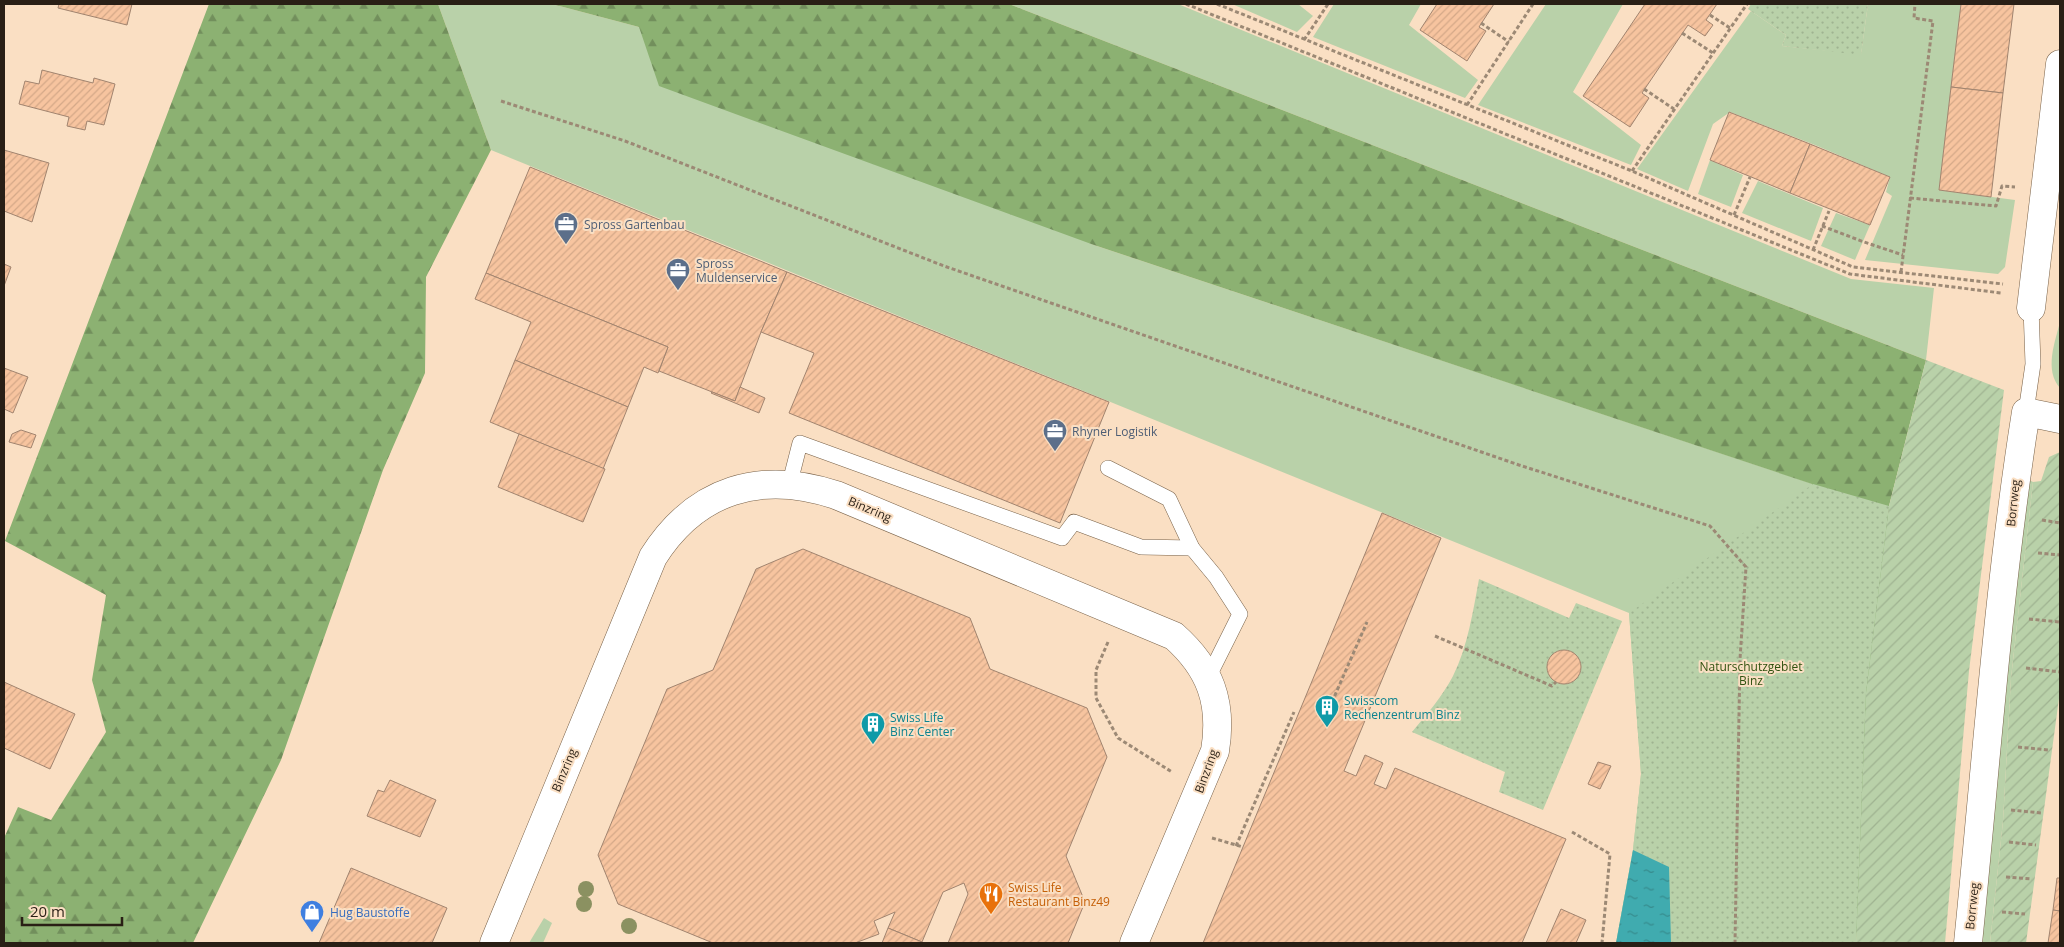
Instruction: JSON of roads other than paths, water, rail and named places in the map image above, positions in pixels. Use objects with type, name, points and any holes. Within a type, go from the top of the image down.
[{"type":"street","name":"Borrweg","points":[[2031,308],[2060,64]]},
{"type":"street","name":"Borrweg","points":[[1968,943],[1996,663],[2017,471],[2026,412]]},
{"type":"street","points":[[2026,412],[2060,419]]},
{"type":"street","name":"Binzring","points":[[494,943],[653,557],[665,538],[697,508],[716,497],[740,488],[766,484],[814,488],[836,495],[1174,636],[1193,656],[1208,678],[1214,695],[1218,714],[1215,751],[1134,943]]},
{"type":"lane","name":"Borrweg","points":[[2026,412],[2032,364],[2031,308]]},
{"type":"lane","points":[[789,486],[800,443],[1062,538],[1074,522],[1141,547],[1192,548]]},
{"type":"lane","points":[[1108,468],[1169,499],[1192,548],[1216,577],[1240,614],[1208,678]]},
{"type":"water","points":[[1633,850],[1669,867],[1671,943],[1616,943]]},
{"type":"place","name":"Spross Gartenbau","points":[[566,245]]},
{"type":"place","name":"Spross Muldenservice","points":[[678,291]]},
{"type":"place","name":"Rhyner Logistik","points":[[1055,452]]},
{"type":"place","name":"Swisscom Rechenzentrum Binz","points":[[1327,728]]},
{"type":"place","name":"Swiss Life Binz Center","points":[[873,745]]},
{"type":"place","name":"Swiss Life Restaurant Binz49","points":[[991,915]]},
{"type":"place","name":"Hug Baustoffe","points":[[312,933]]},
{"type":"park label","name":"Naturschutzgebiet Binz","points":[[1751,673]]}]
